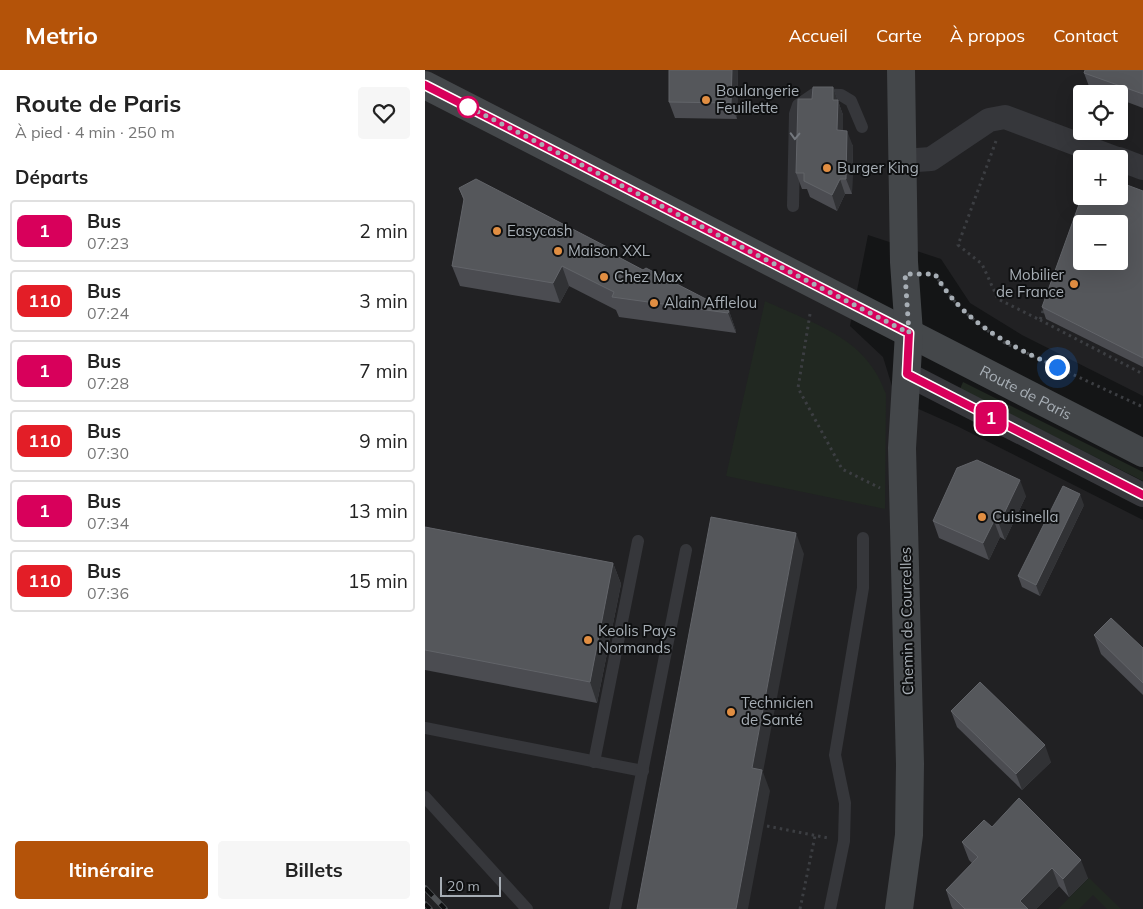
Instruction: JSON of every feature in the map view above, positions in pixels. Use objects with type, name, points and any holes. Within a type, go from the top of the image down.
[{"type":"street","name":"Chemin de Courcelles","points":[[899,909],[909,835],[910,806],[902,448],[909,333],[905,274],[901,70]]},
{"type":"street","name":"Route de Paris","points":[[425,85],[1143,453]]},
{"type":"street","points":[[903,161],[931,159],[989,120],[1005,117],[1094,150]]},
{"type":"street","points":[[1128,163],[1143,168]]},
{"type":"street","points":[[907,374],[1143,495]]},
{"type":"lane","points":[[793,206],[795,114],[798,105],[804,99],[814,94],[841,95],[851,101],[862,127]]},
{"type":"lane","points":[[830,909],[844,841],[845,803],[835,756],[863,588],[863,538]]},
{"type":"lane","points":[[594,762],[638,540]]},
{"type":"lane","points":[[615,909],[686,550]]},
{"type":"lane","points":[[425,728],[643,771]]},
{"type":"lane","points":[[425,797],[527,909]]},
{"type":"path","points":[[995,133],[996,144],[958,245],[982,264],[999,299],[1143,374]]},
{"type":"path","points":[[905,274],[935,274],[954,302],[986,330],[1005,343],[1143,408]]},
{"type":"path","points":[[1040,320],[1046,302]]},
{"type":"path","points":[[767,826],[844,841]]},
{"type":"path","points":[[800,909],[815,836]]},
{"type":"shaded area","points":[[425,70],[1143,70],[1143,396],[1022,335],[970,303],[941,259],[868,235],[850,326],[883,357],[896,399],[957,426],[1143,520],[1143,909],[425,909]]},
{"type":"shaded area","points":[[765,301],[837,335],[866,359],[877,375],[886,394],[885,509],[726,476]]},
{"type":"shaded area","points":[[963,382],[1143,472],[1143,481],[960,389]]},
{"type":"shaded area","points":[[1089,878],[1121,909],[1107,909],[1093,895],[1079,909],[1058,909]]},
{"type":"building","name":"Boulangerie Feuillette","points":[[669,70],[732,70],[731,103],[669,102]]},
{"type":"building","points":[[1085,70],[1143,70],[1143,94],[1128,89],[1128,85],[1118,85],[1084,73]]},
{"type":"building","name":"Burger King","points":[[813,87],[833,87],[833,100],[838,100],[837,130],[847,131],[846,179],[840,179],[832,195],[804,181],[804,173],[796,173],[798,99],[812,99]]},
{"type":"building","points":[[476,179],[611,249],[609,252],[643,270],[646,268],[729,311],[728,313],[612,297],[614,292],[562,266],[553,283],[452,266],[464,199],[459,188]]},
{"type":"building","points":[[1128,185],[1143,191],[1143,358],[1042,307],[1073,221],[1073,270],[1128,270],[1128,215],[1075,215],[1079,205],[1128,205]]},
{"type":"building","name":"Cuisinella","points":[[977,460],[1020,480],[999,524],[994,521],[983,543],[933,521],[957,468]]},
{"type":"building","points":[[1063,486],[1080,494],[1036,585],[1018,576]]},
{"type":"building","points":[[711,517],[796,533],[752,768],[762,770],[736,909],[637,909]]},
{"type":"building","points":[[425,527],[613,563],[590,682],[425,650]]},
{"type":"building","points":[[1111,618],[1143,648],[1143,683],[1094,635]]},
{"type":"building","points":[[980,682],[1045,745],[1016,774],[951,711]]},
{"type":"building","points":[[1019,798],[1081,860],[1063,879],[1052,868],[1020,901],[1028,909],[965,909],[946,890],[978,857],[962,842],[984,820],[992,827]]},
{"type":"railway","points":[[425,888],[445,909]]},
{"type":"railway","points":[[425,904],[430,909]]},
{"type":"bus line","name":"1","points":[[425,85],[909,333],[907,374],[1143,495]]},
{"type":"place","name":"Boulangerie Feuillette","points":[[706,100]]},
{"type":"place","name":"Burger King","points":[[827,168]]},
{"type":"place","name":"Easycash","points":[[497,231]]},
{"type":"place","name":"Maison XXL","points":[[558,251]]},
{"type":"place","name":"Chez Max","points":[[604,277]]},
{"type":"place","name":"Mobilier de France","points":[[1074,284]]},
{"type":"place","name":"Alain Afflelou","points":[[654,303]]},
{"type":"place","name":"Cuisinella","points":[[982,517]]},
{"type":"place","name":"Keolis Pays Normands","points":[[588,640]]},
{"type":"place","name":"Technicien de Santé","points":[[731,712]]},
{"type":"route","points":[[468,107],[461,103],[909,333],[905,274],[935,274],[954,302],[986,330],[1005,343],[1057,367]]}]
